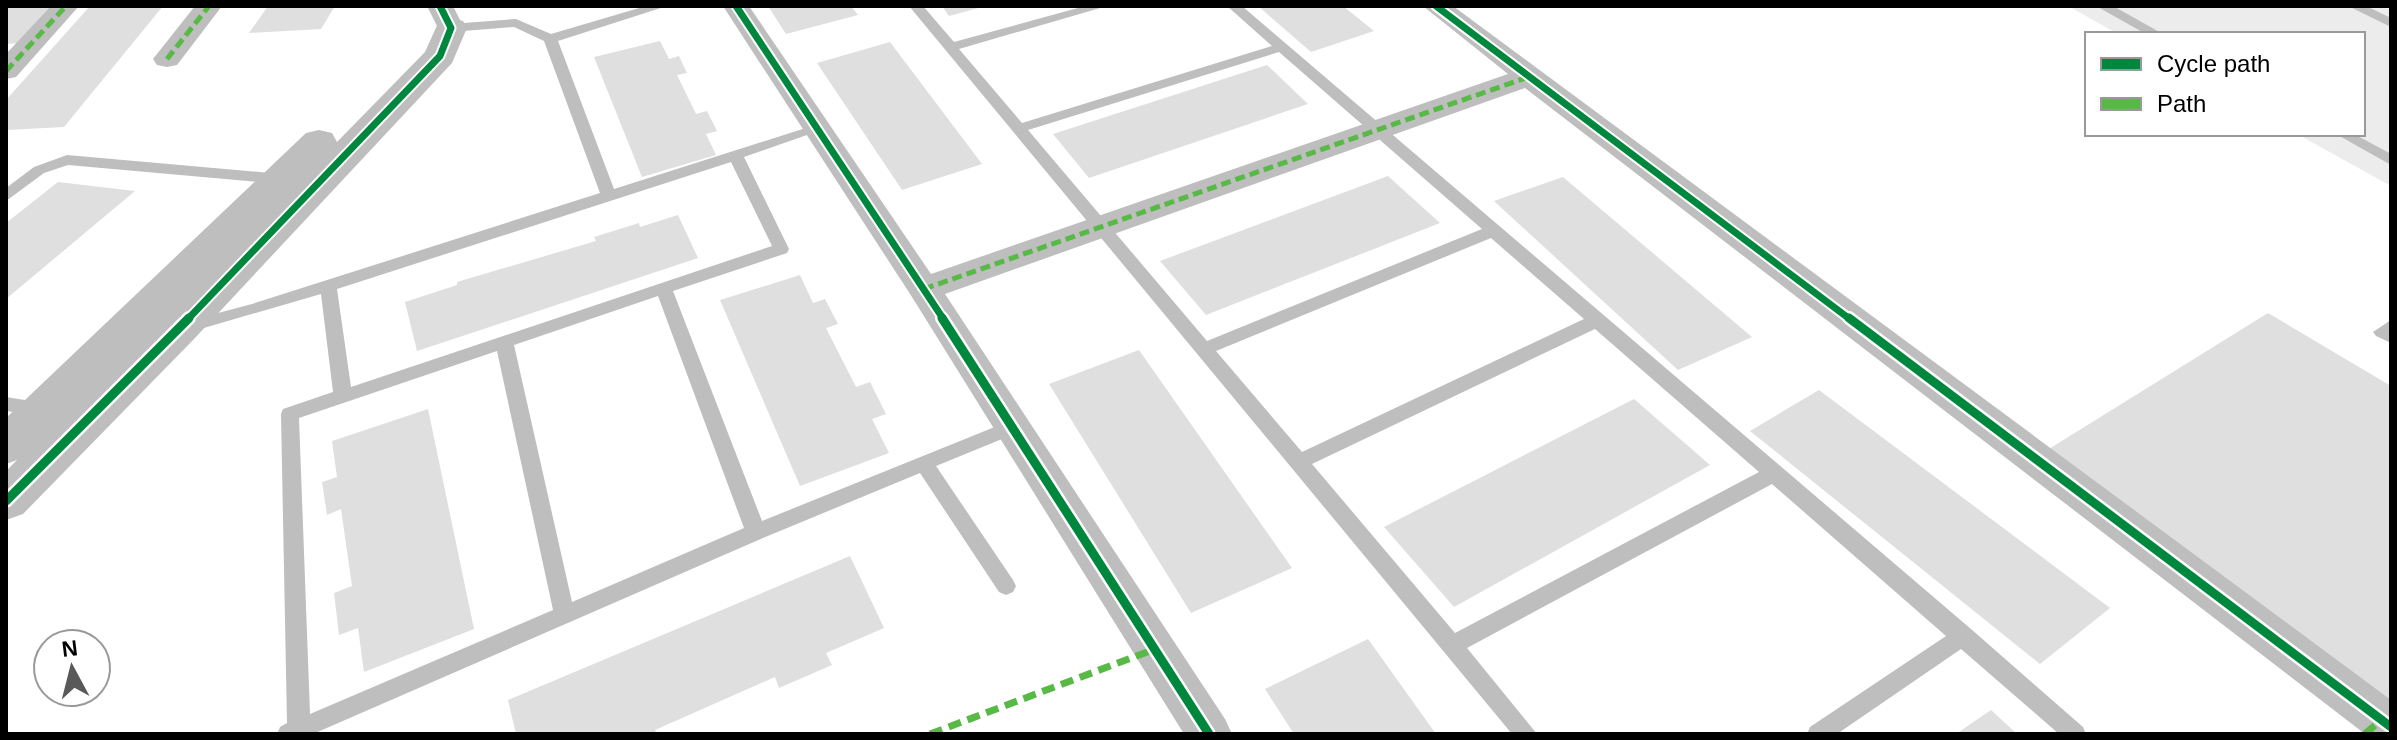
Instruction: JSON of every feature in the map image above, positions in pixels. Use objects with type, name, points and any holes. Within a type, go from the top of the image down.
[{"type":"street","points":[[6,71],[66,6]]},
{"type":"street","points":[[167,59],[209,6]]},
{"type":"street","points":[[736,6],[924,289],[1209,734]]},
{"type":"street","points":[[1436,6],[2379,727]]},
{"type":"street","points":[[6,446],[446,17]]},
{"type":"street","points":[[6,501],[179,328],[440,56],[446,17]]},
{"type":"street","points":[[924,289],[1531,76]]},
{"type":"lane","points":[[446,17],[516,23],[550,39],[660,6]]},
{"type":"lane","points":[[916,6],[1526,734]]},
{"type":"lane","points":[[951,47],[1100,6]]},
{"type":"lane","points":[[1234,6],[2075,734]]},
{"type":"lane","points":[[2103,6],[2152,32]]},
{"type":"lane","points":[[2355,6],[2391,23]]},
{"type":"lane","points":[[550,39],[609,196]]},
{"type":"lane","points":[[1020,128],[1282,47]]},
{"type":"lane","points":[[179,328],[328,286],[817,129]]},
{"type":"lane","points":[[2347,136],[2391,160]]},
{"type":"lane","points":[[735,155],[781,249],[290,414],[294,732],[756,532],[1012,427]]},
{"type":"lane","points":[[6,196],[39,170],[67,160],[281,179]]},
{"type":"lane","points":[[1205,349],[1495,230]]},
{"type":"lane","points":[[328,286],[343,396]]},
{"type":"lane","points":[[663,288],[756,532]]},
{"type":"lane","points":[[1299,462],[1598,320]]},
{"type":"lane","points":[[2391,326],[2382,332],[2391,337]]},
{"type":"lane","points":[[504,342],[565,616]]},
{"type":"lane","points":[[6,404],[44,409]]},
{"type":"lane","points":[[924,463],[1006,586]]},
{"type":"lane","points":[[1453,645],[1775,473]]},
{"type":"lane","points":[[1818,734],[1963,636]]},
{"type":"shaded area","points":[[2068,6],[2391,6],[2391,186],[2301,136],[2365,136],[2365,32],[2114,32]]},
{"type":"building","points":[[6,6],[55,6],[21,43],[6,44]]},
{"type":"building","points":[[90,6],[163,6],[64,127],[6,130],[6,100]]},
{"type":"building","points":[[268,6],[335,6],[321,29],[249,33]]},
{"type":"building","points":[[768,6],[851,6],[858,15],[786,34]]},
{"type":"building","points":[[942,6],[981,6],[982,7],[949,16]]},
{"type":"building","points":[[1258,6],[1343,6],[1374,31],[1311,52]]},
{"type":"building","points":[[660,41],[669,59],[679,56],[687,73],[677,75],[696,114],[707,111],[717,131],[706,134],[716,155],[642,177],[594,57]]},
{"type":"building","points":[[890,42],[982,164],[902,190],[817,63]]},
{"type":"building","points":[[1267,65],[1308,104],[1089,178],[1053,134]]},
{"type":"building","points":[[1388,176],[1440,223],[1206,315],[1160,261]]},
{"type":"building","points":[[1563,177],[1752,337],[1678,370],[1494,201]]},
{"type":"building","points":[[58,182],[135,191],[6,299],[6,223]]},
{"type":"building","points":[[678,215],[698,258],[417,351],[405,302],[457,285],[457,282],[596,241],[594,237]]},
{"type":"building","points":[[800,275],[813,303],[825,299],[838,324],[826,328],[856,387],[870,382],[886,414],[872,419],[889,453],[800,486],[720,300]]},
{"type":"building","points":[[2268,313],[2391,386],[2391,704],[2044,452]]},
{"type":"building","points":[[1139,350],[1292,568],[1191,613],[1049,384]]},
{"type":"building","points":[[1819,390],[2110,608],[2040,664],[1750,431]]},
{"type":"building","points":[[1634,399],[1710,465],[1454,607],[1384,527]]},
{"type":"building","points":[[428,409],[474,629],[364,672],[358,628],[339,635],[334,593],[352,586],[341,509],[327,515],[322,482],[337,477],[332,441]]},
{"type":"building","points":[[850,556],[884,628],[826,653],[832,665],[779,688],[775,677],[655,730],[657,734],[516,734],[508,700]]},
{"type":"building","points":[[1368,639],[1436,734],[1294,734],[1265,689]]},
{"type":"building","points":[[1991,710],[2017,734],[1956,734]]},
{"type":"marked path","points":[[6,71],[66,6]]},
{"type":"marked path","points":[[167,59],[209,6]]},
{"type":"marked path","points":[[924,289],[1531,76]]},
{"type":"marked path","points":[[930,734],[1155,649]]},
{"type":"marked path","points":[[2365,734],[2381,720]]},
{"type":"cycle path","points":[[6,501],[179,328],[440,56],[451,28],[440,6]]},
{"type":"cycle path","points":[[736,6],[924,289],[1209,734]]},
{"type":"cycle path","points":[[1436,6],[2391,727]]}]
